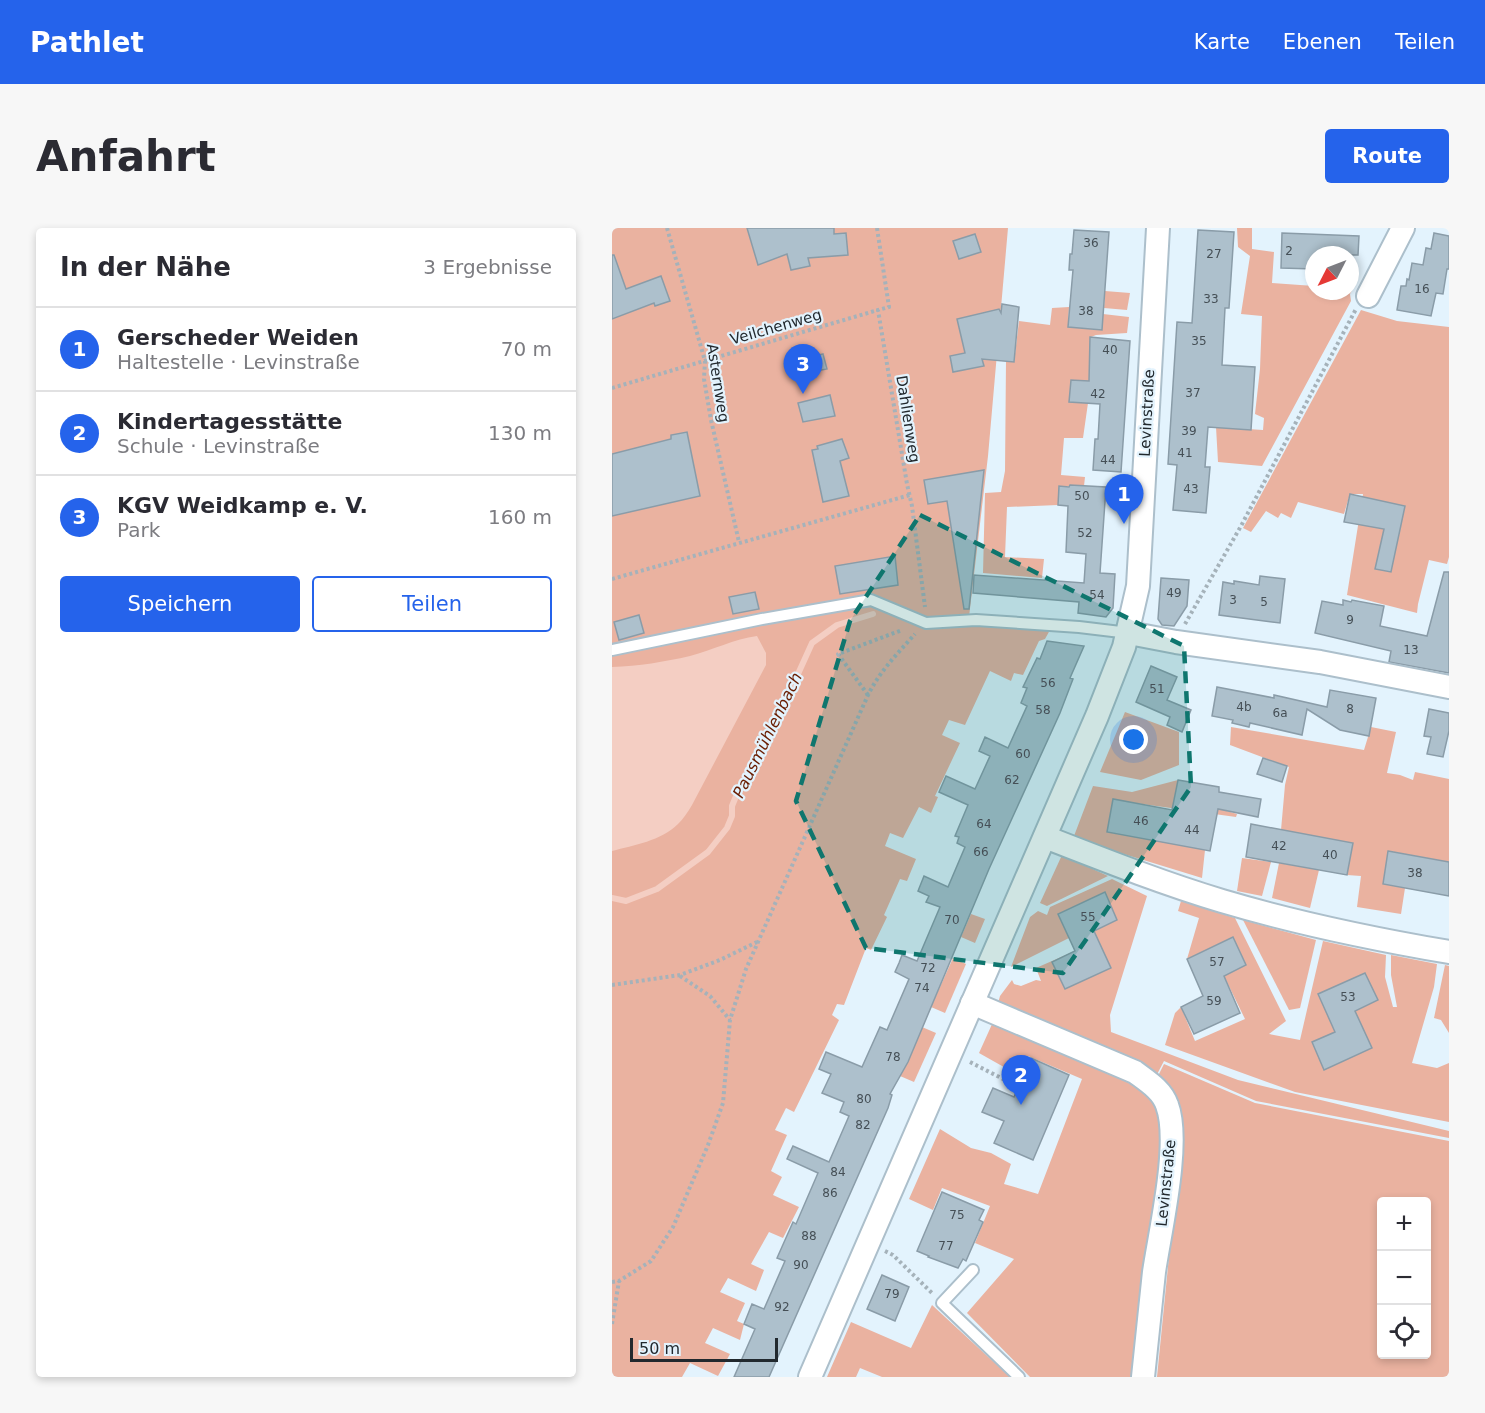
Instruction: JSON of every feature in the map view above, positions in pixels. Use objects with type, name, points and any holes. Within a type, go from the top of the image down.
[{"type":"street","name":"Levinstraße","points":[[810,1377],[1045,837],[1107,692],[1129,633],[1138,586],[1158,228]]},
{"type":"street","points":[[1368,296],[1403,228]]},
{"type":"street","points":[[1129,633],[1176,642],[1320,662],[1449,687]]},
{"type":"street","points":[[1045,837],[1180,888],[1239,906],[1315,926],[1449,952]]},
{"type":"street","name":"Levinstraße","points":[[972,1003],[1136,1072],[1153,1085],[1167,1104],[1171,1129],[1169,1169],[1154,1273],[1143,1377]]},
{"type":"lane","points":[[612,650],[762,619],[871,600],[926,623],[976,620],[1129,633]]},
{"type":"lane","points":[[973,1270],[942,1303],[1019,1377]]},
{"type":"path","name":"Asternweg","points":[[667,228],[705,361],[704,379],[711,420],[739,542]]},
{"type":"path","points":[[877,228],[890,307],[878,310]]},
{"type":"path","points":[[1176,642],[1241,526],[1362,298],[1368,296]]},
{"type":"path","name":"Veilchenweg","points":[[612,388],[878,310]]},
{"type":"path","name":"Dahlienweg","points":[[878,310],[910,495],[923,583],[926,623]]},
{"type":"path","points":[[612,579],[910,495]]},
{"type":"path","points":[[612,1282],[619,1281],[651,1261],[664,1244],[678,1217],[723,1102],[730,1020],[746,969],[868,695],[876,680],[896,654],[926,623]]},
{"type":"path","points":[[868,695],[838,654],[890,633],[926,623]]},
{"type":"path","points":[[612,985],[680,975],[758,942]]},
{"type":"path","points":[[680,975],[710,996],[730,1020]]},
{"type":"path","points":[[970,1062],[1005,1080],[1017,1089]]},
{"type":"path","points":[[867,1243],[893,1255],[942,1303]]},
{"type":"path","points":[[612,1324],[619,1281]]},
{"type":"highlighted area","points":[[920,515],[1184,646],[1191,787],[1063,973],[866,948],[796,801],[850,621]]},
{"type":"shaded area","points":[[612,228],[1008,228],[988,456],[969,617],[974,624],[1050,630],[1045,639],[1039,641],[1023,675],[1014,673],[1011,681],[990,671],[965,725],[949,720],[942,735],[960,743],[935,796],[938,797],[931,813],[919,807],[903,838],[890,833],[885,846],[916,859],[907,881],[900,879],[884,915],[887,917],[871,950],[866,948],[844,1005],[837,1004],[832,1015],[839,1020],[794,1112],[786,1108],[775,1130],[787,1135],[771,1171],[782,1177],[773,1195],[799,1207],[783,1238],[769,1232],[751,1264],[764,1270],[756,1291],[728,1278],[720,1292],[745,1303],[737,1321],[744,1324],[740,1340],[713,1328],[705,1343],[730,1354],[718,1376],[690,1363],[682,1377],[612,1377]]},
{"type":"shaded area","points":[[1237,228],[1252,228],[1252,249],[1274,252],[1272,283],[1305,285],[1305,300],[1351,301],[1262,466],[1218,462],[1216,427],[1263,430],[1264,418],[1255,414],[1262,316],[1241,314],[1250,256],[1238,247]]},
{"type":"shaded area","points":[[1105,291],[1130,293],[1127,310],[1104,308]]},
{"type":"shaded area","points":[[1069,307],[1068,327],[1101,330],[1103,314],[1129,317],[1127,333],[1091,337],[1101,382],[1071,381],[1069,402],[1088,403],[1083,438],[1064,438],[1061,475],[1085,477],[1084,486],[1060,486],[1058,505],[1007,507],[1005,557],[1044,559],[1042,578],[983,573],[985,493],[1001,492],[1005,471],[1006,361],[1014,362],[1019,321],[1050,325],[1052,308]]},
{"type":"shaded area","points":[[1361,310],[1397,321],[1449,327],[1449,557],[1447,564],[1429,560],[1417,613],[1347,595],[1363,494],[1350,494],[1344,514],[1298,502],[1291,518],[1281,513],[1278,518],[1266,511],[1251,532],[1243,528]]},
{"type":"shaded area","points":[[757,636],[766,653],[766,665],[687,813],[664,835],[612,851],[612,667],[642,665],[699,654]]},
{"type":"shaded area","points":[[1125,712],[1179,732],[1179,765],[1141,780],[1100,772]]},
{"type":"shaded area","points":[[1231,727],[1364,750],[1371,727],[1396,732],[1387,773],[1413,780],[1415,772],[1449,779],[1449,862],[1389,851],[1383,883],[1405,888],[1401,914],[1357,907],[1361,876],[1347,875],[1352,843],[1281,830],[1289,767],[1230,745]]},
{"type":"shaded area","points":[[1178,780],[1175,796],[1237,814],[1236,817],[1113,800],[1205,850],[1202,878],[1088,843],[1074,836],[1093,786],[1132,792]]},
{"type":"shaded area","points":[[1062,855],[1108,876],[1047,906],[1040,903]]},
{"type":"shaded area","points":[[1242,858],[1271,862],[1262,896],[1237,891]]},
{"type":"shaded area","points":[[1279,863],[1319,870],[1310,908],[1272,898]]},
{"type":"shaded area","points":[[1112,879],[1147,896],[1110,1015],[1111,1032],[1238,1080],[1449,1131],[1449,1138],[1256,1101],[1164,1061],[1153,1082],[997,1007],[1000,996],[1012,980],[1014,984],[1021,986],[1036,980],[1041,981],[1036,968],[1077,950],[1069,938],[1011,967],[1030,917],[1038,911],[1047,915],[1050,907]]},
{"type":"shaded area","points":[[1181,901],[1235,918],[1286,1021],[1269,1034],[1300,1040],[1323,941],[1386,955],[1385,977],[1393,1007],[1397,1007],[1391,975],[1391,955],[1437,964],[1434,987],[1412,1063],[1437,1068],[1449,1063],[1449,1122],[1295,1092],[1165,1045],[1175,1013],[1181,1007],[1195,1041],[1245,1019],[1224,976],[1246,965],[1233,937],[1187,959],[1199,918],[1178,911]]},
{"type":"shaded area","points":[[971,914],[985,919],[975,943],[961,937]]},
{"type":"shaded area","points":[[1243,920],[1316,940],[1300,1008],[1289,1010]]},
{"type":"shaded area","points":[[953,958],[966,964],[945,1013],[931,1007]]},
{"type":"shaded area","points":[[1445,965],[1449,966],[1449,1033],[1441,1020],[1434,1018]]},
{"type":"shaded area","points":[[993,1022],[1143,1087],[1155,1105],[1163,1134],[1133,1377],[1030,1377],[967,1313],[1014,1259],[975,1243],[990,1206],[942,1188],[933,1210],[909,1199],[940,1129],[971,1148],[991,1153],[1011,1164],[1004,1184],[1038,1194],[1082,1079],[1028,1056],[1020,1076],[979,1053]]},
{"type":"shaded area","points":[[922,1027],[936,1033],[914,1082],[900,1076]]},
{"type":"shaded area","points":[[1164,1064],[1255,1103],[1449,1141],[1449,1377],[1157,1377],[1178,1166],[1155,1082]]},
{"type":"shaded area","points":[[932,1305],[1010,1377],[882,1377],[860,1368],[856,1377],[827,1377],[851,1322],[911,1348]]},
{"type":"building","points":[[747,228],[834,228],[834,234],[846,233],[848,255],[808,258],[810,266],[791,270],[787,254],[758,265]]},
{"type":"building","points":[[1074,230],[1109,232],[1102,330],[1068,327],[1073,270],[1069,270]]},
{"type":"building","points":[[1198,230],[1234,232],[1229,308],[1225,308],[1222,365],[1255,367],[1251,430],[1208,427],[1205,467],[1210,467],[1206,513],[1173,510],[1177,465],[1168,464],[1177,322],[1192,323]]},
{"type":"building","points":[[1282,233],[1359,236],[1358,246],[1305,246],[1305,269],[1281,268]]},
{"type":"building","points":[[1434,233],[1449,236],[1449,269],[1447,269],[1443,294],[1436,293],[1431,316],[1397,310],[1401,286],[1406,286],[1407,279],[1409,280],[1412,263],[1423,265],[1426,248],[1431,249]]},
{"type":"building","points":[[975,234],[981,252],[959,259],[953,241]]},
{"type":"building","points":[[612,255],[614,255],[626,289],[661,276],[670,301],[655,306],[654,303],[612,319]]},
{"type":"building","points":[[1002,304],[1019,307],[1014,362],[982,359],[984,366],[953,372],[950,356],[965,353],[957,319],[999,309],[1001,313]]},
{"type":"building","points":[[1090,337],[1130,341],[1121,472],[1093,470],[1100,404],[1069,402],[1071,380],[1089,381]]},
{"type":"building","points":[[823,354],[827,369],[811,372],[807,358]]},
{"type":"building","points":[[830,395],[835,416],[803,422],[798,403]]},
{"type":"building","points":[[687,432],[700,496],[612,516],[612,454],[671,439],[671,435]]},
{"type":"building","points":[[842,439],[849,458],[840,461],[849,496],[823,502],[812,450],[818,449],[817,446]]},
{"type":"building","points":[[984,470],[969,609],[964,609],[947,501],[928,504],[924,480]]},
{"type":"building","points":[[1070,485],[1106,487],[1100,573],[1115,574],[1113,608],[1106,617],[1078,613],[1079,602],[973,593],[974,575],[1084,583],[1086,554],[1066,552],[1068,506],[1058,505],[1059,486],[1069,487]]},
{"type":"building","points":[[1350,494],[1405,506],[1391,572],[1375,569],[1384,529],[1344,522]]},
{"type":"building","points":[[895,556],[898,585],[840,594],[835,566]]},
{"type":"building","points":[[1444,572],[1449,572],[1449,673],[1389,662],[1391,651],[1315,633],[1322,601],[1343,605],[1343,600],[1351,602],[1352,600],[1384,606],[1380,626],[1427,636]]},
{"type":"building","points":[[1260,576],[1285,579],[1280,623],[1219,615],[1223,582],[1234,584],[1234,581],[1259,585]]},
{"type":"building","points":[[1161,578],[1189,580],[1187,606],[1174,626],[1162,625],[1158,619]]},
{"type":"building","points":[[755,592],[759,609],[733,614],[729,597]]},
{"type":"building","points":[[639,615],[644,633],[619,640],[614,622]]},
{"type":"building","points":[[1047,641],[1084,646],[1070,678],[1073,679],[1060,713],[989,869],[908,1062],[890,1094],[892,1095],[888,1108],[769,1377],[734,1377],[755,1329],[744,1324],[752,1304],[764,1309],[785,1261],[777,1258],[793,1222],[796,1224],[818,1173],[787,1159],[793,1146],[829,1162],[849,1116],[840,1112],[844,1102],[822,1093],[831,1074],[819,1069],[826,1052],[862,1067],[880,1027],[887,1030],[909,979],[895,972],[902,955],[917,961],[940,907],[926,902],[929,896],[918,891],[924,876],[948,887],[965,847],[957,843],[959,837],[955,836],[968,805],[939,792],[946,776],[975,789],[990,756],[979,751],[985,737],[1008,748],[1027,706],[1021,703],[1027,688],[1023,687],[1037,658],[1040,659]]},
{"type":"building","points":[[1151,666],[1177,677],[1167,700],[1191,710],[1182,732],[1167,725],[1170,717],[1136,702]]},
{"type":"building","points":[[1217,687],[1274,698],[1274,695],[1327,707],[1330,690],[1376,698],[1369,736],[1340,730],[1307,709],[1302,735],[1250,723],[1249,727],[1232,723],[1233,720],[1212,716]]},
{"type":"building","points":[[1429,709],[1449,713],[1449,731],[1443,757],[1427,754],[1431,737],[1424,736]]},
{"type":"building","points":[[1263,758],[1287,766],[1282,782],[1257,774]]},
{"type":"building","points":[[1178,780],[1219,787],[1219,792],[1261,799],[1258,817],[1218,809],[1210,851],[1107,832],[1113,799],[1172,810]]},
{"type":"building","points":[[1251,824],[1353,843],[1347,875],[1246,857]]},
{"type":"building","points":[[1388,851],[1449,862],[1449,896],[1383,884]]},
{"type":"building","points":[[1105,892],[1117,920],[1094,931],[1111,968],[1065,989],[1052,962],[1075,951],[1058,914]]},
{"type":"building","points":[[1233,937],[1246,965],[1224,976],[1240,1013],[1194,1034],[1181,1007],[1203,996],[1187,959]]},
{"type":"building","points":[[1365,973],[1378,1000],[1355,1011],[1372,1048],[1324,1070],[1312,1042],[1335,1032],[1318,994]]},
{"type":"building","points":[[1031,1058],[1069,1075],[1033,1160],[994,1143],[1004,1121],[982,1112],[993,1088],[1014,1097]]},
{"type":"building","points":[[942,1192],[984,1210],[979,1220],[983,1222],[966,1261],[963,1259],[958,1268],[917,1251]]},
{"type":"building","points":[[882,1275],[909,1287],[895,1321],[867,1309]]},
{"type":"waterway","name":"Pausmühlenbach","points":[[612,898],[626,901],[657,889],[708,852],[727,828],[739,789],[747,784],[748,770],[778,718],[783,708],[784,696],[793,685],[812,643],[837,625],[873,614]]},
{"type":"place","name":"KGV Weidkamp e. V.","points":[[803,394]]},
{"type":"place","name":"Gerscheder Weiden","points":[[1124,524]]},
{"type":"place","name":"Kindertagesstätte","points":[[1021,1105]]}]
